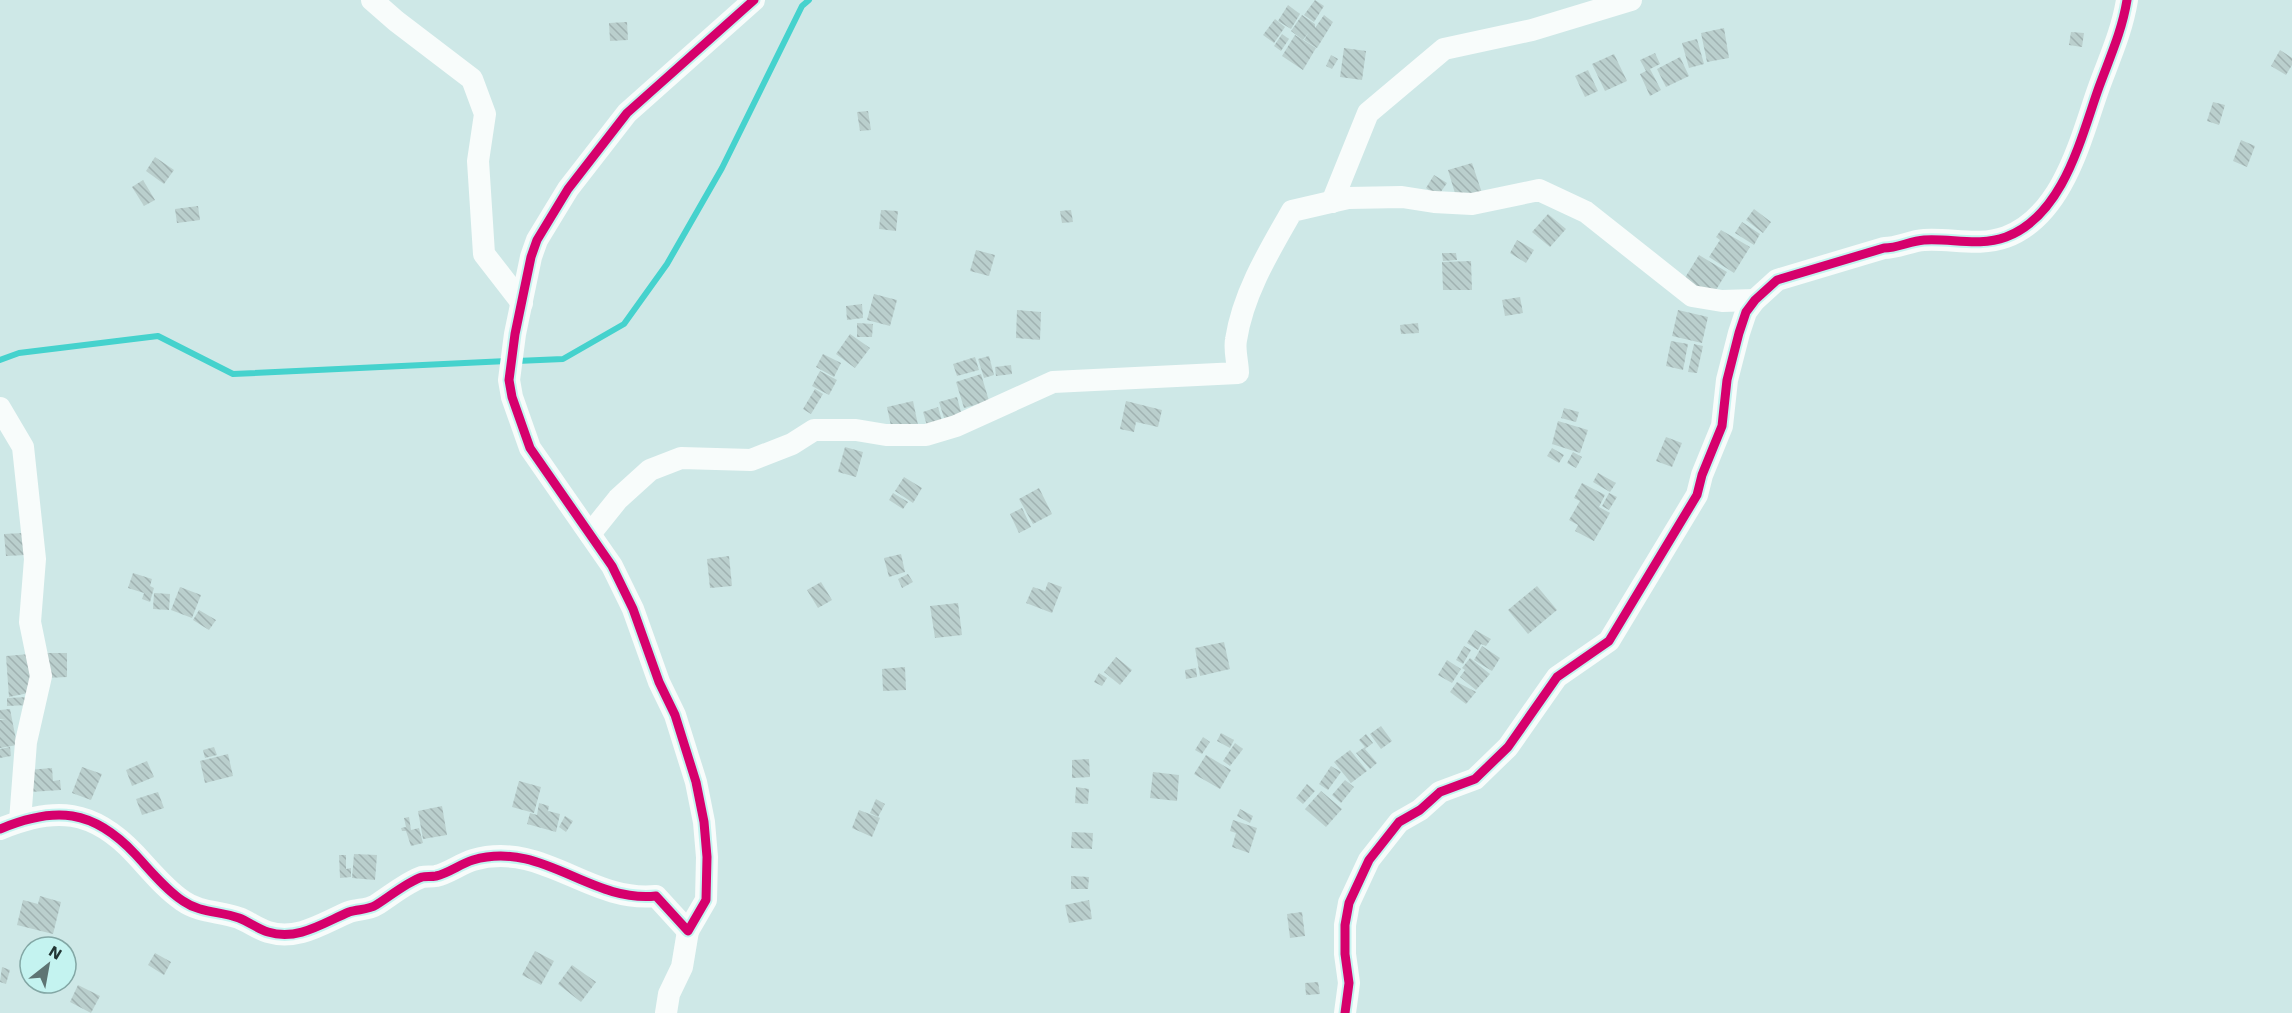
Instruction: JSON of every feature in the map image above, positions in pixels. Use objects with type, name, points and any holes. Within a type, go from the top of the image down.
[{"type":"street","points":[[372,0],[472,79],[485,114],[478,161],[484,254],[522,303]]},
{"type":"street","points":[[666,1013],[669,994],[682,967],[688,931],[706,900],[705,822],[696,782],[675,716],[659,682],[633,609],[612,566],[530,447],[512,397],[509,380],[531,257],[537,240],[568,189],[609,134],[661,81],[694,56],[754,0]]},
{"type":"street","points":[[1332,202],[1368,113],[1444,49],[1532,30],[1631,0]]},
{"type":"street","points":[[1345,1013],[1349,983],[1345,954],[1345,925],[1349,903],[1369,860],[1399,822],[1420,810],[1440,792],[1470,781],[1508,747],[1552,682],[1572,664],[1606,644],[1624,619],[1697,495],[1702,475],[1722,426],[1727,380],[1739,333],[1746,312],[1755,300],[1777,280],[1884,248],[1896,248],[1924,240],[1970,242],[2004,238],[2025,225],[2051,198],[2069,172],[2118,39],[2127,0]]},
{"type":"street","points":[[590,534],[618,499],[650,470],[681,458],[751,460],[792,444],[814,430],[856,430],[886,435],[926,435],[956,426],[1053,382],[1238,373],[1236,341],[1250,294],[1266,255],[1292,211],[1348,198],[1402,197],[1472,204],[1539,190],[1586,212],[1692,296],[1722,301],[1755,300]]},
{"type":"street","points":[[0,408],[23,447],[35,559],[30,622],[41,676],[10,825],[67,813],[89,820],[105,828],[126,845],[182,901],[196,909],[240,918],[270,932],[307,932],[352,911],[373,907],[421,878],[436,876],[474,860],[507,855],[525,857],[548,864],[622,896],[656,896],[688,931]]},
{"type":"building","points":[[1315,0],[1324,6],[1314,22],[1304,15]]},
{"type":"building","points":[[1288,5],[1300,14],[1291,29],[1278,21]]},
{"type":"building","points":[[1302,15],[1315,24],[1315,28],[1324,15],[1333,22],[1317,48],[1304,40],[1309,32],[1303,40],[1291,31]]},
{"type":"building","points":[[1275,19],[1285,27],[1274,43],[1263,35]]},
{"type":"building","points":[[627,22],[628,40],[610,41],[609,23]]},
{"type":"building","points":[[1724,28],[1729,58],[1707,62],[1701,33]]},
{"type":"building","points":[[2071,32],[2084,33],[2082,47],[2069,45]]},
{"type":"building","points":[[1282,34],[1289,39],[1281,51],[1274,46]]},
{"type":"building","points":[[1295,35],[1316,48],[1303,70],[1282,56]]},
{"type":"building","points":[[1697,39],[1704,64],[1689,68],[1682,43]]},
{"type":"building","points":[[1344,48],[1366,51],[1362,80],[1340,77]]},
{"type":"building","points":[[2280,50],[2292,58],[2292,65],[2286,75],[2271,66]]},
{"type":"building","points":[[1655,53],[1660,64],[1650,69],[1661,90],[1650,96],[1640,74],[1646,71],[1640,60]]},
{"type":"building","points":[[1614,54],[1627,81],[1605,91],[1592,64]]},
{"type":"building","points":[[1331,55],[1338,59],[1332,69],[1326,66]]},
{"type":"building","points":[[1680,57],[1689,76],[1666,87],[1657,69]]},
{"type":"building","points":[[1588,70],[1598,91],[1585,97],[1575,76]]},
{"type":"building","points":[[2213,102],[2225,105],[2219,125],[2207,121]]},
{"type":"building","points":[[868,111],[871,130],[860,131],[857,112]]},
{"type":"building","points":[[2241,140],[2255,146],[2247,167],[2233,161]]},
{"type":"building","points":[[155,157],[174,170],[164,184],[146,171]]},
{"type":"building","points":[[1472,163],[1482,193],[1457,200],[1448,170]]},
{"type":"building","points":[[1434,175],[1447,183],[1438,196],[1426,188]]},
{"type":"building","points":[[143,180],[155,200],[144,206],[132,187]]},
{"type":"building","points":[[198,206],[200,220],[177,223],[175,209]]},
{"type":"building","points":[[1754,209],[1771,222],[1763,233],[1746,220]]},
{"type":"building","points":[[881,210],[898,211],[896,231],[879,229]]},
{"type":"building","points":[[1071,210],[1073,222],[1062,223],[1060,211]]},
{"type":"building","points":[[1548,214],[1566,229],[1550,247],[1532,232]]},
{"type":"building","points":[[1742,222],[1760,234],[1754,245],[1735,233]]},
{"type":"building","points":[[1721,230],[1750,247],[1734,273],[1709,257],[1720,240],[1716,237]]},
{"type":"building","points":[[1517,240],[1534,250],[1526,263],[1510,253]]},
{"type":"building","points":[[976,250],[995,255],[989,276],[970,271]]},
{"type":"building","points":[[1442,253],[1456,253],[1457,260],[1443,261]]},
{"type":"building","points":[[1699,255],[1727,272],[1711,298],[1683,281]]},
{"type":"building","points":[[1471,261],[1472,290],[1443,290],[1442,262]]},
{"type":"building","points":[[874,294],[897,300],[890,326],[867,320]]},
{"type":"building","points":[[1520,297],[1523,313],[1505,316],[1502,300]]},
{"type":"building","points":[[862,304],[863,318],[847,320],[846,306]]},
{"type":"building","points":[[1017,310],[1041,312],[1040,340],[1016,338]]},
{"type":"building","points":[[1678,310],[1708,317],[1702,343],[1672,336]]},
{"type":"building","points":[[857,323],[873,324],[872,337],[857,337]]},
{"type":"building","points":[[1418,323],[1419,333],[1401,334],[1400,325]]},
{"type":"building","points":[[850,334],[870,348],[855,368],[836,354]]},
{"type":"building","points":[[1671,341],[1688,344],[1683,370],[1666,366]]},
{"type":"building","points":[[1694,344],[1703,346],[1697,373],[1688,372]]},
{"type":"building","points":[[823,354],[841,363],[834,377],[816,367]]},
{"type":"building","points":[[989,356],[994,375],[984,378],[978,359]]},
{"type":"building","points":[[975,357],[979,370],[957,376],[953,364]]},
{"type":"building","points":[[1011,365],[1012,374],[996,376],[995,367]]},
{"type":"building","points":[[820,371],[837,380],[829,395],[812,386]]},
{"type":"building","points":[[981,374],[989,401],[964,408],[956,382]]},
{"type":"building","points":[[815,389],[823,394],[811,414],[803,409]]},
{"type":"building","points":[[957,397],[962,416],[945,421],[939,402]]},
{"type":"building","points":[[913,401],[918,425],[892,431],[887,407]]},
{"type":"building","points":[[1126,401],[1162,410],[1158,427],[1136,422],[1134,432],[1120,429]]},
{"type":"building","points":[[938,407],[943,424],[928,429],[923,412]]},
{"type":"building","points":[[1564,408],[1579,412],[1576,422],[1561,418]]},
{"type":"building","points":[[1558,421],[1588,430],[1580,453],[1552,444]]},
{"type":"building","points":[[1666,437],[1682,443],[1672,467],[1656,461]]},
{"type":"building","points":[[845,447],[863,452],[856,477],[838,472]]},
{"type":"building","points":[[1552,448],[1564,455],[1559,463],[1547,456]]},
{"type":"building","points":[[1573,452],[1582,457],[1576,468],[1567,463]]},
{"type":"building","points":[[1598,473],[1616,483],[1610,492],[1593,482]]},
{"type":"building","points":[[904,477],[922,488],[913,503],[895,491]]},
{"type":"building","points":[[1582,483],[1605,495],[1599,507],[1610,513],[1594,541],[1575,531],[1578,525],[1569,520],[1580,501],[1574,498]]},
{"type":"building","points":[[1039,488],[1052,514],[1033,524],[1019,499]]},
{"type":"building","points":[[893,493],[908,502],[903,509],[889,500]]},
{"type":"building","points":[[1609,493],[1617,497],[1609,510],[1602,506]]},
{"type":"building","points":[[1022,508],[1031,527],[1019,533],[1010,514]]},
{"type":"building","points":[[23,533],[26,555],[6,556],[4,534]]},
{"type":"building","points":[[901,554],[905,572],[889,577],[884,558]]},
{"type":"building","points":[[729,556],[732,586],[710,588],[707,559]]},
{"type":"building","points":[[133,573],[152,579],[150,586],[154,588],[150,602],[142,599],[144,593],[128,588]]},
{"type":"building","points":[[908,574],[913,582],[902,588],[898,579]]},
{"type":"building","points":[[821,582],[832,600],[818,608],[807,590]]},
{"type":"building","points":[[1048,582],[1062,587],[1052,613],[1026,603],[1033,587],[1045,591]]},
{"type":"building","points":[[1537,586],[1557,610],[1528,634],[1508,610]]},
{"type":"building","points":[[180,587],[201,595],[192,618],[171,610]]},
{"type":"building","points":[[154,593],[170,594],[169,610],[153,609]]},
{"type":"building","points":[[958,603],[962,635],[935,638],[930,606]]},
{"type":"building","points":[[199,610],[216,620],[209,630],[193,620]]},
{"type":"building","points":[[1475,630],[1491,639],[1486,646],[1481,644],[1478,650],[1467,643]]},
{"type":"building","points":[[1224,642],[1230,669],[1200,676],[1195,648]]},
{"type":"building","points":[[1464,646],[1471,650],[1463,664],[1456,660]]},
{"type":"building","points":[[1482,646],[1500,658],[1492,671],[1474,660]]},
{"type":"building","points":[[46,653],[67,653],[67,677],[46,678]]},
{"type":"building","points":[[30,654],[33,692],[9,697],[6,656]]},
{"type":"building","points":[[1116,657],[1132,670],[1120,685],[1104,672]]},
{"type":"building","points":[[1470,658],[1490,674],[1476,690],[1460,677],[1465,670],[1462,668]]},
{"type":"building","points":[[1447,660],[1461,669],[1452,683],[1438,675]]},
{"type":"building","points":[[905,667],[906,690],[883,691],[882,669]]},
{"type":"building","points":[[1196,668],[1197,677],[1186,679],[1185,670]]},
{"type":"building","points":[[1099,673],[1107,678],[1102,686],[1094,682]]},
{"type":"building","points":[[1457,682],[1476,692],[1466,704],[1450,692]]},
{"type":"building","points":[[28,697],[29,705],[7,706],[7,698]]},
{"type":"building","points":[[10,709],[17,745],[0,748],[0,720],[6,719],[0,719],[0,710]]},
{"type":"building","points":[[1381,726],[1392,741],[1381,749],[1370,734]]},
{"type":"building","points":[[1221,733],[1234,740],[1230,748],[1217,741]]},
{"type":"building","points":[[1366,734],[1373,743],[1365,749],[1377,763],[1370,769],[1356,753],[1365,747],[1359,740]]},
{"type":"building","points":[[1203,737],[1210,742],[1202,754],[1195,750]]},
{"type":"building","points":[[1235,743],[1243,749],[1230,766],[1223,761]]},
{"type":"building","points":[[10,747],[11,756],[0,758],[0,749]]},
{"type":"building","points":[[214,747],[217,755],[205,758],[203,750]]},
{"type":"building","points":[[1350,750],[1367,771],[1351,783],[1334,762]]},
{"type":"building","points":[[228,754],[233,776],[205,783],[200,761]]},
{"type":"building","points":[[1206,755],[1231,770],[1220,789],[1194,774]]},
{"type":"building","points":[[1089,759],[1090,777],[1072,778],[1072,760]]},
{"type":"building","points":[[147,761],[154,777],[132,786],[126,770]]},
{"type":"building","points":[[1331,766],[1341,772],[1328,790],[1319,784]]},
{"type":"building","points":[[82,767],[102,774],[91,800],[72,793]]},
{"type":"building","points":[[52,768],[53,781],[60,780],[61,790],[30,792],[28,770]]},
{"type":"building","points":[[1153,772],[1179,775],[1177,801],[1150,798]]},
{"type":"building","points":[[1345,780],[1354,787],[1341,803],[1332,795]]},
{"type":"building","points":[[519,781],[541,787],[534,813],[512,807]]},
{"type":"building","points":[[1307,784],[1315,791],[1303,804],[1296,798]]},
{"type":"building","points":[[1076,787],[1089,789],[1088,804],[1075,803]]},
{"type":"building","points":[[1321,791],[1342,809],[1326,827],[1305,809]]},
{"type":"building","points":[[158,792],[164,808],[142,815],[136,799]]},
{"type":"building","points":[[876,799],[885,804],[878,817],[870,813]]},
{"type":"building","points":[[539,803],[549,806],[548,811],[560,814],[556,832],[527,824],[530,813],[537,815]]},
{"type":"building","points":[[442,806],[447,835],[423,839],[418,811]]},
{"type":"building","points":[[1240,809],[1253,816],[1250,823],[1237,816]]},
{"type":"building","points":[[859,810],[880,818],[872,837],[852,828]]},
{"type":"building","points":[[565,816],[573,821],[566,832],[559,827]]},
{"type":"building","points":[[409,817],[411,830],[419,828],[423,843],[411,846],[406,831],[402,831],[401,828],[406,827],[404,818]]},
{"type":"building","points":[[1233,820],[1257,828],[1249,853],[1232,847],[1236,833],[1230,831]]},
{"type":"building","points":[[1072,832],[1093,833],[1092,849],[1071,848]]},
{"type":"building","points":[[354,854],[377,855],[375,880],[352,878]]},
{"type":"building","points":[[339,855],[346,855],[346,869],[351,868],[351,877],[340,878]]},
{"type":"building","points":[[1071,876],[1089,877],[1088,889],[1071,889]]},
{"type":"building","points":[[40,896],[61,902],[53,934],[17,925],[23,900],[38,904]]},
{"type":"building","points":[[1089,900],[1092,919],[1069,923],[1065,905]]},
{"type":"building","points":[[1302,912],[1305,936],[1290,938],[1287,914]]},
{"type":"building","points":[[535,951],[554,961],[541,985],[522,975]]},
{"type":"building","points":[[155,953],[171,962],[164,975],[148,965]]},
{"type":"building","points":[[572,965],[596,982],[581,1002],[558,984]]},
{"type":"building","points":[[2,967],[10,970],[6,984],[0,982]]},
{"type":"building","points":[[1318,982],[1320,994],[1306,995],[1305,983]]},
{"type":"building","points":[[78,985],[100,996],[91,1013],[70,1002],[73,995],[78,995]]},
{"type":"waterway","points":[[517,361],[563,359],[624,324],[667,264],[722,168],[802,6],[809,0]]},
{"type":"waterway","points":[[0,360],[19,353],[158,336],[233,374],[507,361]]},
{"type":"cycle path","points":[[0,829],[38,817],[56,815],[88,820],[119,839],[164,885],[190,905],[239,918],[264,931],[279,934],[310,930],[349,912],[373,907],[416,879],[441,875],[473,860],[498,856],[522,858],[544,864],[609,891],[632,896],[656,896],[688,931],[706,900],[707,857],[704,822],[696,782],[675,715],[659,682],[633,609],[612,566],[530,448],[512,397],[509,380],[515,334],[531,257],[537,240],[568,189],[627,113],[754,0]]},
{"type":"cycle path","points":[[1345,1013],[1349,983],[1345,954],[1345,925],[1349,903],[1369,860],[1399,822],[1420,810],[1440,792],[1475,779],[1508,747],[1557,677],[1609,641],[1697,495],[1702,475],[1722,426],[1727,380],[1739,333],[1746,312],[1755,300],[1777,280],[1884,248],[1924,240],[1975,242],[1996,240],[2026,226],[2042,211],[2068,172],[2115,44],[2127,0]]}]
